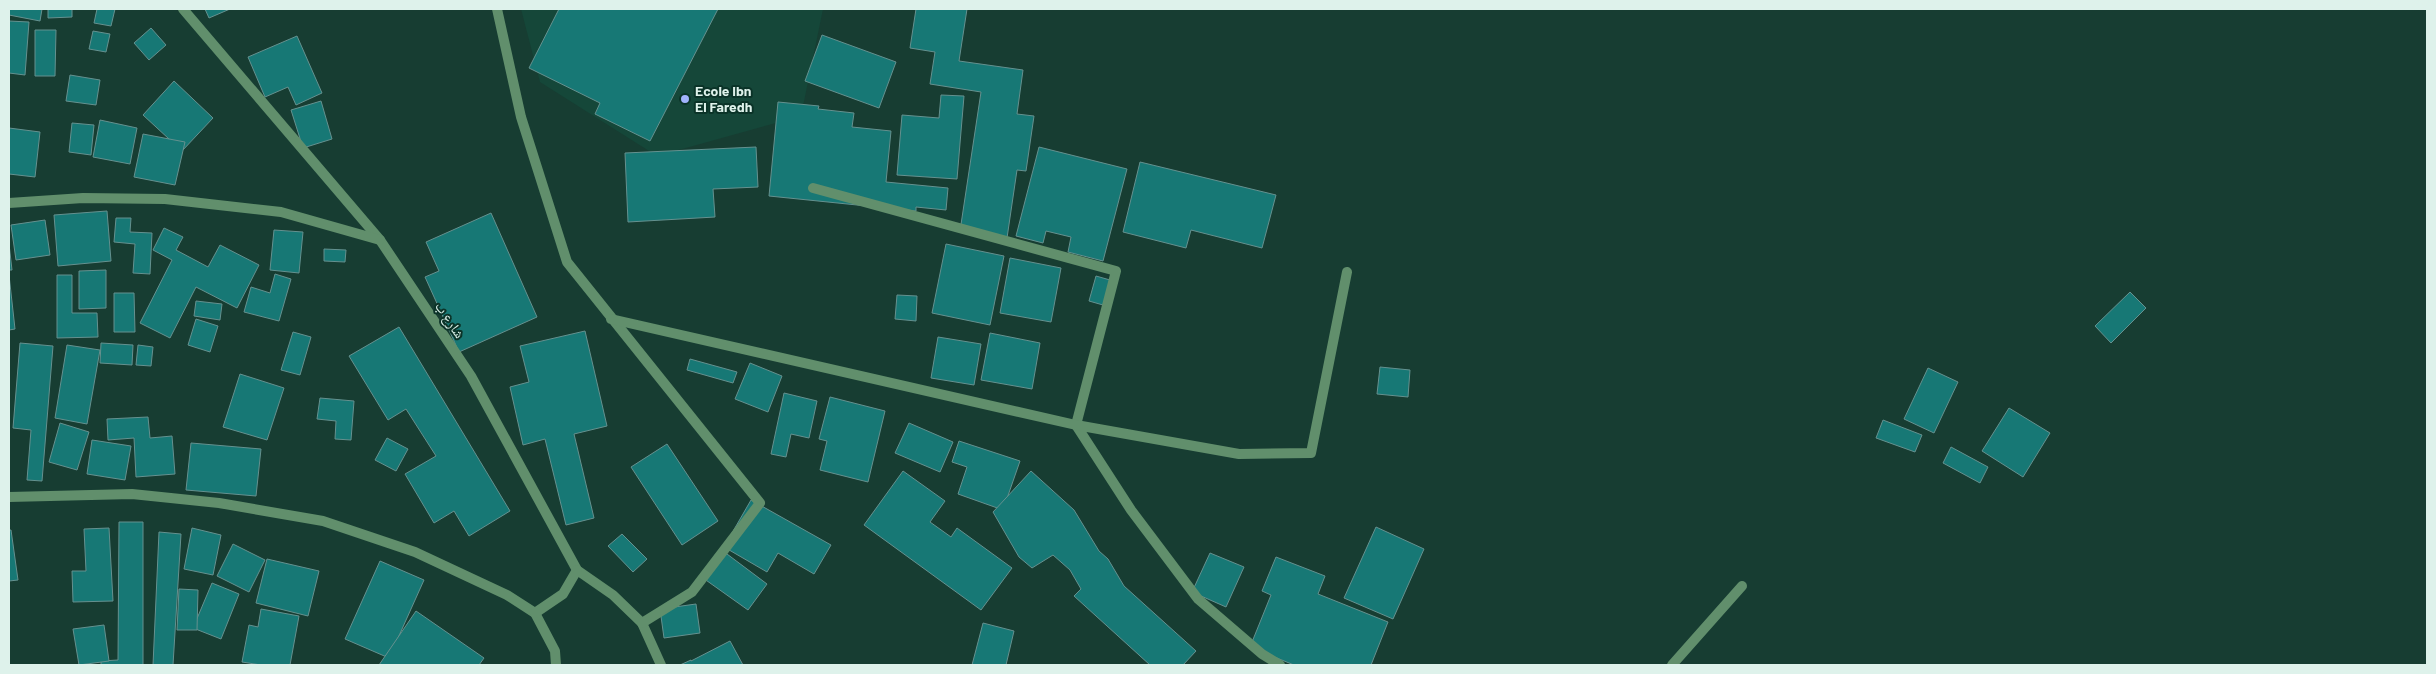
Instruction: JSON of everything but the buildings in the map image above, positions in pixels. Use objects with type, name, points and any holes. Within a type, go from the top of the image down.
[{"type":"street","name":"شارع ب","points":[[184,9],[380,240],[471,376],[577,570],[614,595],[642,623],[661,665]]},
{"type":"street","points":[[497,9],[521,117],[567,262],[760,503],[692,592],[642,623]]},
{"type":"street","points":[[813,188],[1116,271],[1076,425],[1131,510],[1198,599],[1262,654],[1280,665]]},
{"type":"street","points":[[9,203],[83,198],[165,199],[281,212],[380,240]]},
{"type":"street","points":[[612,319],[1076,425],[1239,454],[1311,453],[1348,272]]},
{"type":"street","points":[[9,498],[132,494],[219,503],[323,521],[415,552],[507,595],[535,613],[555,651],[556,665]]},
{"type":"street","points":[[535,613],[563,594],[577,570]]},
{"type":"street","points":[[1672,665],[1742,586]]},
{"type":"shaded area","name":"Ecole Ibn El Faredh","points":[[521,9],[823,9],[801,116],[657,156],[540,82]]},
{"type":"place","name":"Ecole Ibn El Faredh","points":[[685,99]]}]
